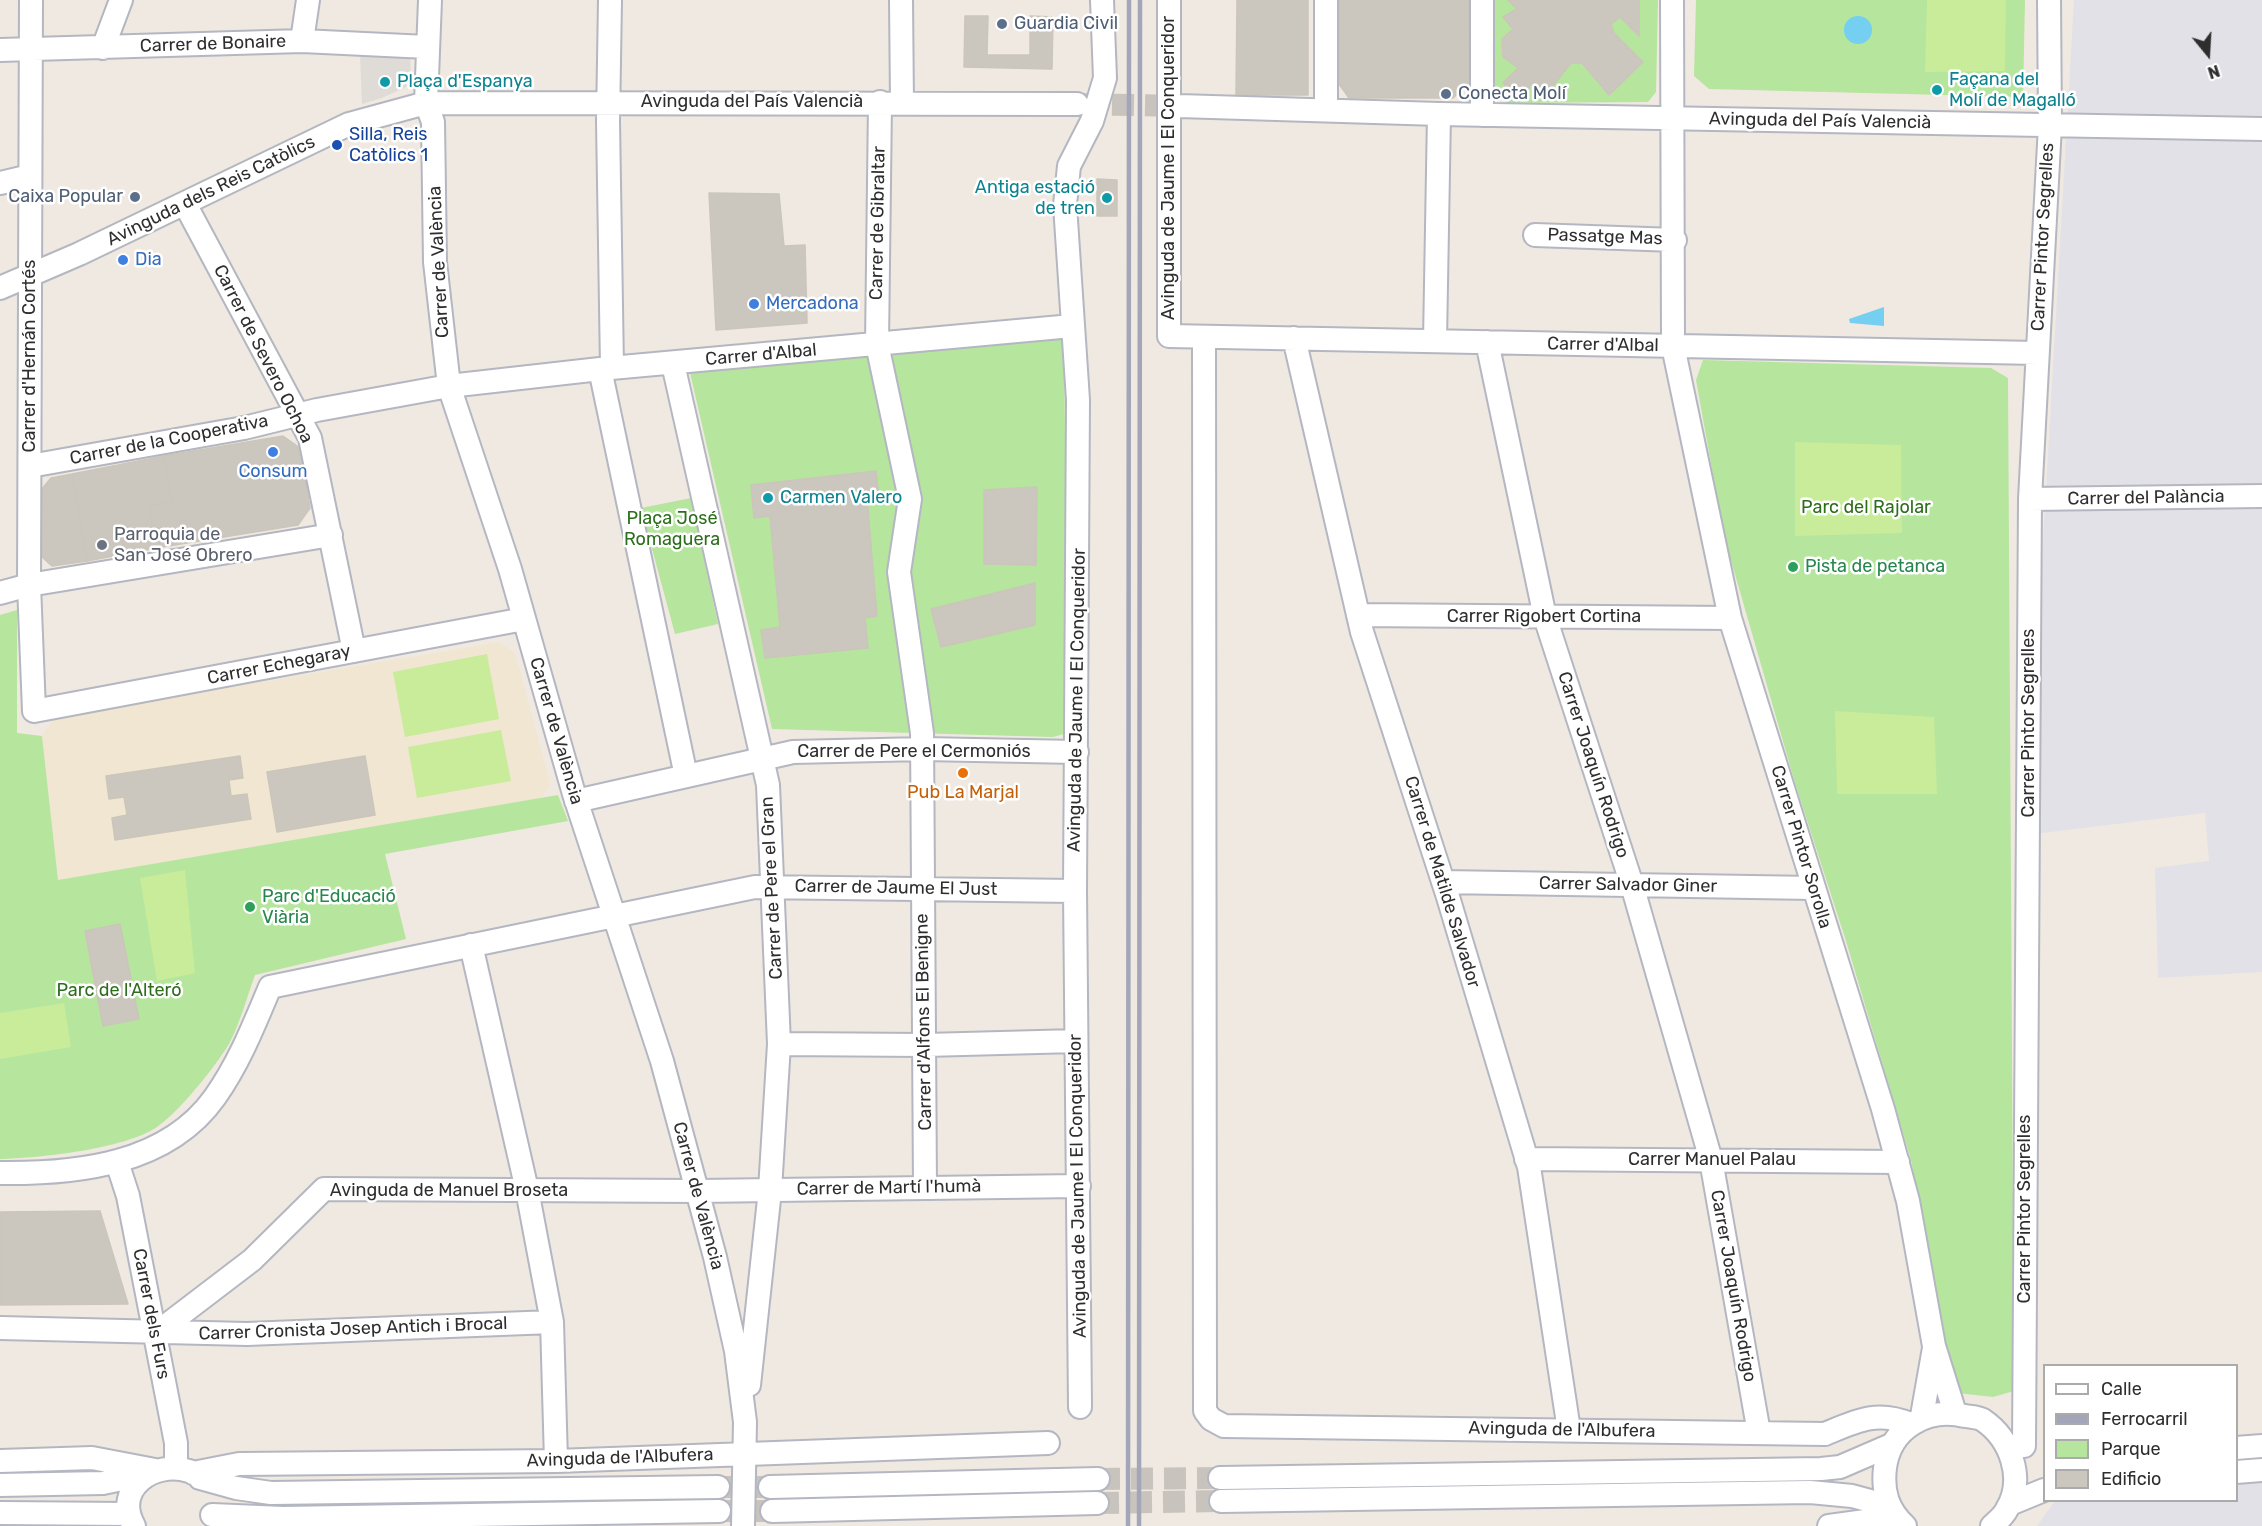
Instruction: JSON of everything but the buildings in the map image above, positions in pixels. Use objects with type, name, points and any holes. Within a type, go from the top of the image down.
[{"type":"street","name":"Carrer d'Hernán Cortés","points":[[31,0],[29,585],[34,711]]},
{"type":"street","points":[[103,48],[121,0]]},
{"type":"street","points":[[302,41],[308,0]]},
{"type":"street","name":"Carrer de València","points":[[430,0],[426,103],[433,122],[435,262],[449,386],[489,502],[576,801],[662,1061],[698,1191],[736,1351],[745,1422],[743,1526]]},
{"type":"street","points":[[610,0],[606,369],[686,776]]},
{"type":"street","name":"Carrer de Gibraltar","points":[[901,0],[891,103],[877,344],[910,499],[899,572],[922,741]]},
{"type":"street","name":"Avinguda de Jaume I El Conqueridor","points":[[1080,1407],[1075,891],[1078,400],[1066,215],[1069,166],[1092,121],[1105,78],[1102,0]]},
{"type":"street","name":"Avinguda de Jaume I El Conqueridor","points":[[1169,0],[1174,114],[1169,336]]},
{"type":"street","points":[[1326,0],[1326,110]]},
{"type":"street","points":[[1482,0],[1482,115]]},
{"type":"street","name":"Carrer Pintor Sorolla","points":[[1672,0],[1671,118],[1675,240],[1673,346],[1730,618],[1898,1162],[1908,1201],[1934,1347],[1955,1413]]},
{"type":"street","name":"Carrer Pintor Segrelles","points":[[2024,1446],[2030,499],[2050,126],[2049,0]]},
{"type":"street","name":"Carrer de Bonaire","points":[[0,50],[302,41],[427,47]]},
{"type":"street","name":"Avinguda del País Valencià","points":[[426,103],[1077,104]]},
{"type":"street","name":"Avinguda dels Reis Catòlics","points":[[0,288],[30,277],[350,124],[426,103]]},
{"type":"street","name":"Avinguda del País Valencià","points":[[1174,114],[1326,110],[1482,115],[2262,129]]},
{"type":"street","name":"Avinguda del País Valencià","points":[[1174,114],[1343,125],[1361,123],[1378,112]]},
{"type":"street","points":[[1435,341],[1439,114]]},
{"type":"street","points":[[0,183],[30,176]]},
{"type":"street","name":"Carrer de Severo Ochoa","points":[[185,204],[310,438],[354,651]]},
{"type":"street","name":"Passatge Mas","points":[[1535,235],[1675,240]]},
{"type":"street","name":"Carrer d'Albal","points":[[449,386],[606,369],[1072,326]]},
{"type":"street","name":"Carrer d'Albal","points":[[1169,336],[2037,353]]},
{"type":"street","name":"Avinguda de l'Albufera","points":[[1204,337],[1205,1411],[1211,1419],[1224,1426],[1825,1434],[1864,1418],[1894,1417],[1916,1420],[1955,1413]]},
{"type":"street","name":"Carrer de Matilde Salvador","points":[[1294,338],[1358,615],[1443,882],[1526,1159],[1569,1430]]},
{"type":"street","name":"Carrer Joaquín Rodrigo","points":[[1487,342],[1545,617],[1632,885],[1711,1160],[1759,1433]]},
{"type":"street","name":"Carrer de Pere el Gran","points":[[673,364],[768,785],[778,1044],[770,1190],[745,1422]]},
{"type":"street","name":"Carrer de la Cooperativa","points":[[30,466],[449,386]]},
{"type":"street","name":"Carrer del Palància","points":[[2030,499],[2262,496]]},
{"type":"street","points":[[0,593],[29,585],[331,535]]},
{"type":"street","name":"Carrer Rigobert Cortina","points":[[1358,615],[1730,618]]},
{"type":"street","name":"Carrer Echegaray","points":[[34,711],[524,619]]},
{"type":"street","name":"Carrer de Pere el Cermoniós","points":[[576,801],[793,752],[922,741],[1077,752]]},
{"type":"street","name":"Carrer d'Alfons El Benigne","points":[[922,741],[922,888],[926,1045],[925,1187]]},
{"type":"street","name":"Carrer Salvador Giner","points":[[1443,882],[1813,888]]},
{"type":"street","name":"Carrer de Jaume El Just","points":[[117,1162],[152,1150],[180,1132],[214,1099],[242,1053],[270,987],[755,886],[1075,891]]},
{"type":"street","points":[[471,945],[526,1190],[552,1322],[556,1461]]},
{"type":"street","points":[[778,1044],[926,1045],[1076,1041]]},
{"type":"street","name":"Carrer Manuel Palau","points":[[1526,1159],[1898,1162]]},
{"type":"street","points":[[0,1173],[50,1174],[117,1162]]},
{"type":"street","name":"Carrer dels Furs","points":[[117,1162],[128,1196],[176,1443],[174,1472]]},
{"type":"street","name":"Carrer de Martí l'humà","points":[[698,1191],[1079,1186]]},
{"type":"street","name":"Avinguda de Manuel Broseta","points":[[155,1334],[252,1260],[324,1189],[698,1191]]},
{"type":"street","name":"Carrer Cronista Josep Antich i Brocal","points":[[155,1334],[246,1335],[552,1322]]},
{"type":"street","points":[[0,1328],[155,1334]]},
{"type":"street","name":"Carrer Pintor Sorolla","points":[[1916,1420],[1934,1347]]},
{"type":"street","points":[[1955,1413],[1982,1419],[2024,1446],[2013,1459],[2014,1490],[2005,1517]]},
{"type":"street","points":[[1220,1478],[1821,1469],[1840,1467],[1891,1445],[1916,1420]]},
{"type":"street","name":"Avinguda de l'Albufera","points":[[0,1485],[103,1483],[239,1464],[556,1461],[1048,1443]]},
{"type":"street","points":[[1891,1445],[1887,1455],[1883,1484],[1900,1520]]},
{"type":"street","points":[[2238,1448],[2262,1446]]},
{"type":"street","points":[[0,1461],[92,1458],[174,1472],[208,1489],[211,1523],[283,1518],[719,1510]]},
{"type":"street","points":[[2238,1472],[2262,1470]]},
{"type":"street","points":[[0,1513],[132,1520],[133,1491],[174,1472]]},
{"type":"street","name":"Avinguda de l'Albufera","points":[[174,1472],[247,1490],[271,1493],[718,1487]]},
{"type":"street","points":[[770,1487],[1098,1479]]},
{"type":"street","points":[[2005,1517],[2043,1491]]},
{"type":"street","points":[[1221,1501],[1810,1492],[1852,1496],[1900,1520]]},
{"type":"street","points":[[772,1511],[1097,1503]]},
{"type":"street","points":[[1829,1526],[1900,1520]]},
{"type":"shaded area","points":[[2074,0],[2262,0],[2262,972],[2158,978],[2155,868],[2209,861],[2205,813],[2034,834],[2039,612]]},
{"type":"shaded area","name":"Plaça d'Espanya","points":[[410,55],[411,76],[406,87],[362,104],[360,56]]},
{"type":"shaded area","points":[[499,642],[515,653],[550,784],[542,798],[58,880],[42,736],[55,717]]},
{"type":"shaded area","points":[[2262,1469],[2262,1526],[2037,1526],[2054,1502],[2238,1502],[2238,1470]]},
{"type":"green space","points":[[1495,0],[1658,0],[1656,92],[1648,102],[1507,103],[1495,91]]},
{"type":"green space","points":[[1696,0],[2025,0],[2023,97],[1709,89],[1694,76]]},
{"type":"green space","points":[[1927,0],[2006,0],[2005,71],[1925,72]]},
{"type":"green space","points":[[1064,334],[1068,733],[1053,737],[772,729],[688,364]]},
{"type":"green space","name":"Parc del Rajolar","points":[[1703,360],[1991,368],[2008,378],[2014,1391],[1993,1397],[1957,1393],[1948,1380],[1911,1160],[1846,941],[1795,783],[1724,536],[1696,380]]},
{"type":"green space","points":[[1795,442],[1901,445],[1902,533],[1795,536]]},
{"type":"green space","name":"Plaça José Romaguera","points":[[691,498],[718,624],[675,634],[641,508]]},
{"type":"green space","name":"Parc de l'Alteró","points":[[17,610],[17,733],[42,736],[58,880],[558,795],[568,821],[385,854],[406,939],[255,975],[229,1044],[215,1065],[176,1111],[143,1135],[104,1147],[81,1151],[0,1159],[0,615]]},
{"type":"green space","points":[[487,654],[499,719],[405,737],[393,672]]},
{"type":"green space","points":[[1835,711],[1934,717],[1937,794],[1837,794]]},
{"type":"green space","points":[[501,730],[511,781],[417,798],[408,747]]},
{"type":"green space","points":[[185,870],[195,973],[157,981],[140,878]]},
{"type":"green space","points":[[64,1003],[71,1047],[0,1059],[0,1013]]},
{"type":"water","points":[[1858,16],[1868,20],[1872,30],[1868,40],[1858,44],[1848,40],[1844,30],[1848,20]]},
{"type":"water","points":[[1884,307],[1884,326],[1850,323],[1849,319]]},
{"type":"tunnel","points":[[1079,104],[1179,106]]},
{"type":"tunnel","points":[[1098,1479],[1220,1478]]},
{"type":"tunnel","points":[[718,1487],[770,1487]]},
{"type":"tunnel","points":[[1097,1503],[1221,1501]]},
{"type":"tunnel","points":[[719,1511],[772,1511]]},
{"type":"railway","points":[[1128,1526],[1129,0]]},
{"type":"railway","points":[[1139,1526],[1140,0]]},
{"type":"place","name":"Guardia Civil","points":[[1002,24]]},
{"type":"place","name":"Plaça d'Espanya","points":[[385,82]]},
{"type":"place","name":"Façana del Molí de Magalló","points":[[1937,90]]},
{"type":"place","name":"Conecta Molí","points":[[1446,94]]},
{"type":"place","name":"Silla, Reis Catòlics 1","points":[[337,145]]},
{"type":"place","name":"Caixa Popular","points":[[135,197]]},
{"type":"place","name":"Antiga estació de tren","points":[[1107,198]]},
{"type":"place","name":"Dia","points":[[123,260]]},
{"type":"place","name":"Mercadona","points":[[754,304]]},
{"type":"place","name":"Consum","points":[[273,452]]},
{"type":"place","name":"Carmen Valero","points":[[768,498]]},
{"type":"place","name":"Parroquia de San José Obrero","points":[[102,545]]},
{"type":"place","name":"Pista de petanca","points":[[1793,567]]},
{"type":"place","name":"Pub La Marjal","points":[[963,773]]},
{"type":"place","name":"Parc d'Educació Viària","points":[[250,907]]}]
